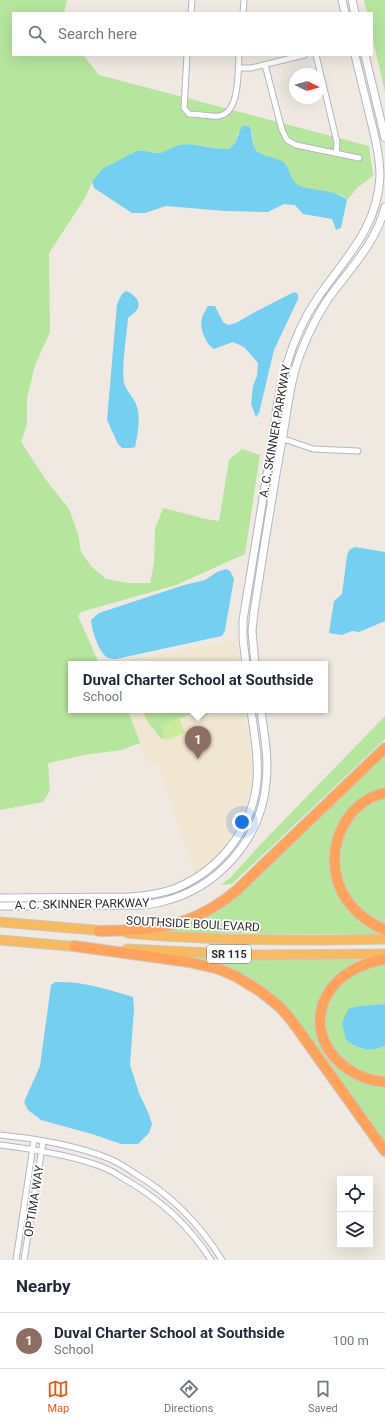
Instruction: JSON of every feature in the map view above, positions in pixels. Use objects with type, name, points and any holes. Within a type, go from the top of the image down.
[{"type":"highway","points":[[99,931],[146,929],[165,926],[195,917],[220,904],[237,890],[385,748]]},
{"type":"highway","points":[[385,793],[369,798],[349,815],[339,834],[335,856],[339,882],[347,899],[362,918],[385,930]]},
{"type":"highway","name":"SOUTHSIDE BOULEVARD","points":[[0,922],[146,935],[222,939],[385,939]]},
{"type":"highway","name":"SR 115","points":[[0,940],[74,946],[216,954],[385,954]]},
{"type":"highway","points":[[74,946],[200,964],[229,973],[260,991],[277,1005],[292,1021],[385,1151]]},
{"type":"highway","points":[[385,959],[357,968],[340,980],[327,995],[321,1018],[324,1040],[338,1062],[356,1074],[369,1079],[385,1082]]},
{"type":"main road","points":[[342,0],[345,12]]},
{"type":"main road","points":[[352,0],[355,12]]},
{"type":"main road","name":"A. C. SKINNER PARKWAY","points":[[246,661],[243,639],[243,620],[278,403],[286,366],[298,335],[313,305],[356,246],[365,231],[373,213],[378,195],[380,176],[379,158],[355,56]]},
{"type":"main road","points":[[365,56],[385,138]]},
{"type":"main road","name":"A. C. SKINNER PARKWAY","points":[[255,661],[253,621],[292,381],[298,358],[305,340],[323,307],[352,269],[373,237],[385,207]]},
{"type":"main road","name":"A. C. SKINNER PARKWAY","points":[[0,898],[129,897],[157,894],[174,889],[196,877],[219,860],[231,846],[246,822],[255,796],[258,772],[252,713]]},
{"type":"main road","name":"A. C. SKINNER PARKWAY","points":[[0,906],[133,905],[160,902],[176,898],[196,889],[219,873],[239,852],[253,828],[263,802],[266,783],[266,754],[261,713]]},
{"type":"main road","points":[[174,889],[176,898]]},
{"type":"street","points":[[191,12],[192,0]]},
{"type":"street","points":[[243,12],[244,0]]},
{"type":"street","points":[[187,56],[183,104],[184,108],[188,114],[220,116],[231,109],[236,96],[240,56]]},
{"type":"street","points":[[238,68],[251,68],[300,56]]},
{"type":"street","points":[[316,56],[337,142],[336,153]]},
{"type":"street","points":[[265,65],[282,130],[287,140],[296,145],[359,158]]},
{"type":"street","points":[[282,440],[290,441],[313,449],[358,451]]},
{"type":"street","points":[[0,1135],[34,1140],[80,1150],[110,1160],[154,1185],[179,1205],[210,1240],[222,1260]]},
{"type":"street","points":[[16,1260],[34,1140]]},
{"type":"street","name":"OPTIMA WAY","points":[[24,1260],[43,1142]]},
{"type":"street","points":[[0,1145],[78,1159],[107,1169],[139,1187],[172,1212],[195,1236],[211,1260]]},
{"type":"shaded area","points":[[237,640],[239,658],[238,661],[121,661]]},
{"type":"shaded area","points":[[129,713],[243,713],[245,727],[248,729],[252,765],[247,802],[242,816],[227,842],[212,860],[195,872],[157,763],[148,766]]},
{"type":"green space","points":[[0,0],[67,0],[64,12],[12,12],[12,56],[84,56],[99,75],[369,146],[373,176],[357,188],[347,200],[342,195],[303,187],[295,184],[290,176],[287,166],[259,153],[254,148],[252,131],[238,133],[235,143],[229,149],[185,144],[178,145],[162,153],[141,150],[92,182],[85,198],[49,253],[50,332],[35,365],[27,398],[27,424],[21,442],[46,480],[69,509],[78,534],[81,552],[92,567],[106,579],[129,583],[150,583],[154,563],[155,529],[163,508],[205,519],[219,521],[229,460],[242,449],[260,455],[245,554],[176,585],[81,612],[78,616],[98,661],[68,661],[68,713],[129,713],[140,743],[122,750],[90,754],[48,763],[50,790],[43,802],[0,810]]},
{"type":"green space","points":[[364,0],[385,0],[385,92],[373,39],[373,12],[367,12]]},
{"type":"green space","points":[[144,713],[194,713],[161,725],[165,738],[161,739],[148,722]]},
{"type":"green space","points":[[194,713],[207,713],[203,718],[197,720]]},
{"type":"green space","points":[[385,716],[385,739],[232,884],[221,885],[231,877],[258,847]]},
{"type":"green space","points":[[179,718],[185,733],[166,740],[161,725]]},
{"type":"green space","points":[[385,751],[385,791],[372,795],[336,837],[340,894],[385,934],[159,932],[205,914]]},
{"type":"green space","points":[[385,795],[385,928],[368,918],[343,891],[338,852],[353,814]]},
{"type":"green space","points":[[178,957],[275,960],[367,960],[331,984],[320,1033],[354,1078],[385,1086],[385,1148],[261,989]]},
{"type":"green space","points":[[385,961],[385,1004],[359,1006],[359,1048],[372,1049],[385,1046],[385,1079],[351,1068],[330,1046],[324,1027],[325,1010],[338,984],[372,965]]},
{"type":"water","points":[[242,126],[249,126],[255,149],[261,154],[283,162],[288,168],[292,179],[298,185],[338,194],[347,200],[341,228],[336,230],[332,219],[303,214],[295,205],[284,204],[268,212],[225,211],[166,206],[145,213],[132,213],[94,188],[92,182],[102,169],[137,151],[159,153],[185,144],[229,149],[235,143]]},
{"type":"water","points":[[126,291],[136,298],[139,305],[136,311],[128,318],[123,377],[126,388],[138,409],[136,442],[135,447],[131,448],[122,448],[118,444],[107,420],[117,304],[122,294]]},
{"type":"water","points":[[294,292],[298,294],[298,299],[274,350],[259,413],[256,417],[251,404],[253,386],[257,376],[258,363],[244,347],[233,342],[214,349],[212,348],[202,332],[202,317],[208,306],[215,306],[223,322],[228,325],[236,323]]},
{"type":"water","points":[[355,547],[385,552],[385,621],[359,632],[352,631],[342,635],[329,633],[334,601],[342,594],[347,556],[349,550]]},
{"type":"water","points":[[226,569],[230,571],[234,579],[225,630],[222,636],[116,659],[105,656],[102,652],[94,636],[91,620],[99,613],[184,585],[205,580],[217,572]]},
{"type":"water","points":[[55,982],[85,984],[133,997],[134,1009],[130,1065],[139,1093],[152,1124],[149,1133],[138,1144],[121,1144],[92,1134],[41,1120],[28,1110],[24,1102],[40,1066],[51,985]]},
{"type":"water","points":[[385,1004],[385,1046],[369,1050],[360,1048],[346,1040],[342,1023],[348,1009],[359,1006]]},
{"type":"place","name":"Duval Charter School at Southside","points":[[198,759]]}]
